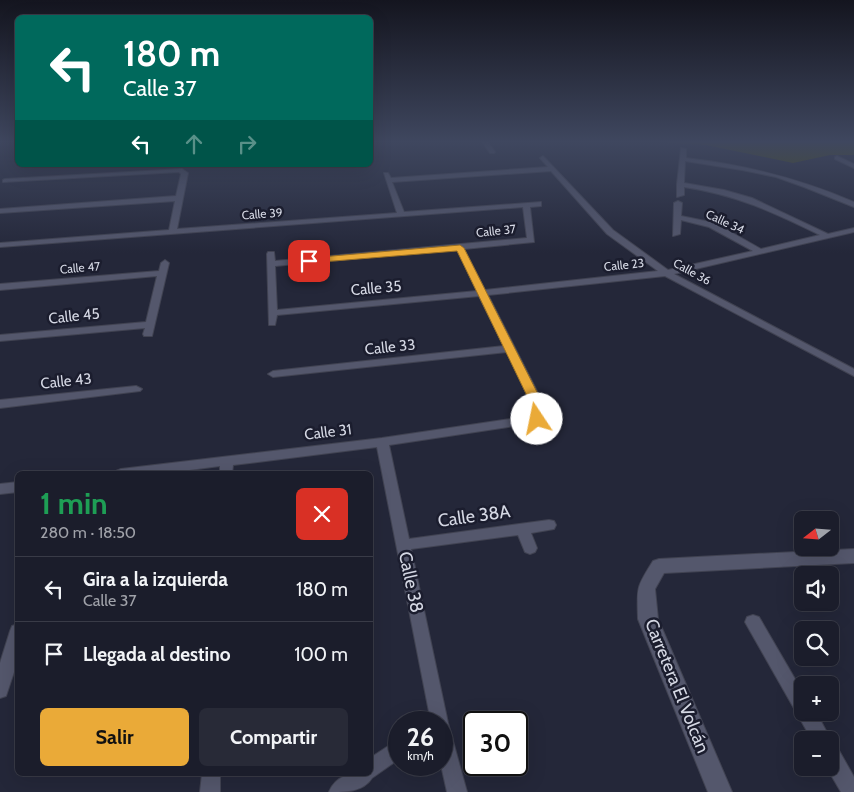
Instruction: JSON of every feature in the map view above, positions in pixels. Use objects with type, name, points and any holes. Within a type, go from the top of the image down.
[{"type":"street","points":[[172,232],[184,179]]},
{"type":"street","points":[[388,179],[401,214]]},
{"type":"street","name":"Calle 36","points":[[561,179],[610,232],[666,272],[854,373]]},
{"type":"street","points":[[676,234],[680,179]]},
{"type":"street","points":[[786,179],[854,205]]},
{"type":"street","points":[[680,184],[715,189],[762,204],[827,236]]},
{"type":"street","points":[[0,211],[180,198]]},
{"type":"street","name":"Calle 39","points":[[0,245],[538,204]]},
{"type":"street","name":"Calle 37","points":[[272,318],[271,259],[460,248],[531,240],[526,205]]},
{"type":"street","name":"Calle 34","points":[[677,217],[712,225],[761,252]]},
{"type":"street","name":"Calle 23","points":[[482,293],[666,272],[854,230]]},
{"type":"street","points":[[460,248],[510,349]]},
{"type":"street","points":[[148,334],[165,263]]},
{"type":"street","name":"Calle 47","points":[[0,287],[163,273]]},
{"type":"street","name":"Calle 35","points":[[272,318],[482,293]]},
{"type":"street","name":"Calle 45","points":[[0,338],[151,324]]},
{"type":"street","name":"Calle 33","points":[[273,374],[510,349]]},
{"type":"street","name":"Calle 31","points":[[166,471],[226,467],[537,419],[536,402],[510,349]]},
{"type":"street","name":"Calle 43","points":[[0,404],[136,389]]},
{"type":"street","name":"Calle 38","points":[[382,442],[436,711]]},
{"type":"street","points":[[0,489],[15,487]]},
{"type":"street","name":"Calle 38A","points":[[403,545],[549,524]]},
{"type":"street","points":[[522,528],[530,548]]},
{"type":"street","name":"Carretera El Volcán","points":[[720,792],[648,619],[646,588],[659,566],[854,556]]},
{"type":"street","points":[[753,622],[794,692]]},
{"type":"street","points":[[0,690],[15,641]]},
{"type":"street","points":[[373,767],[388,756]]},
{"type":"street","points":[[839,767],[850,782]]},
{"type":"street","points":[[210,792],[211,776]]},
{"type":"street","points":[[339,792],[361,776]]},
{"type":"street","name":"Calle 38","points":[[453,776],[457,792]]},
{"type":"route","points":[[309,261],[460,248],[536,402],[537,419]]}]
